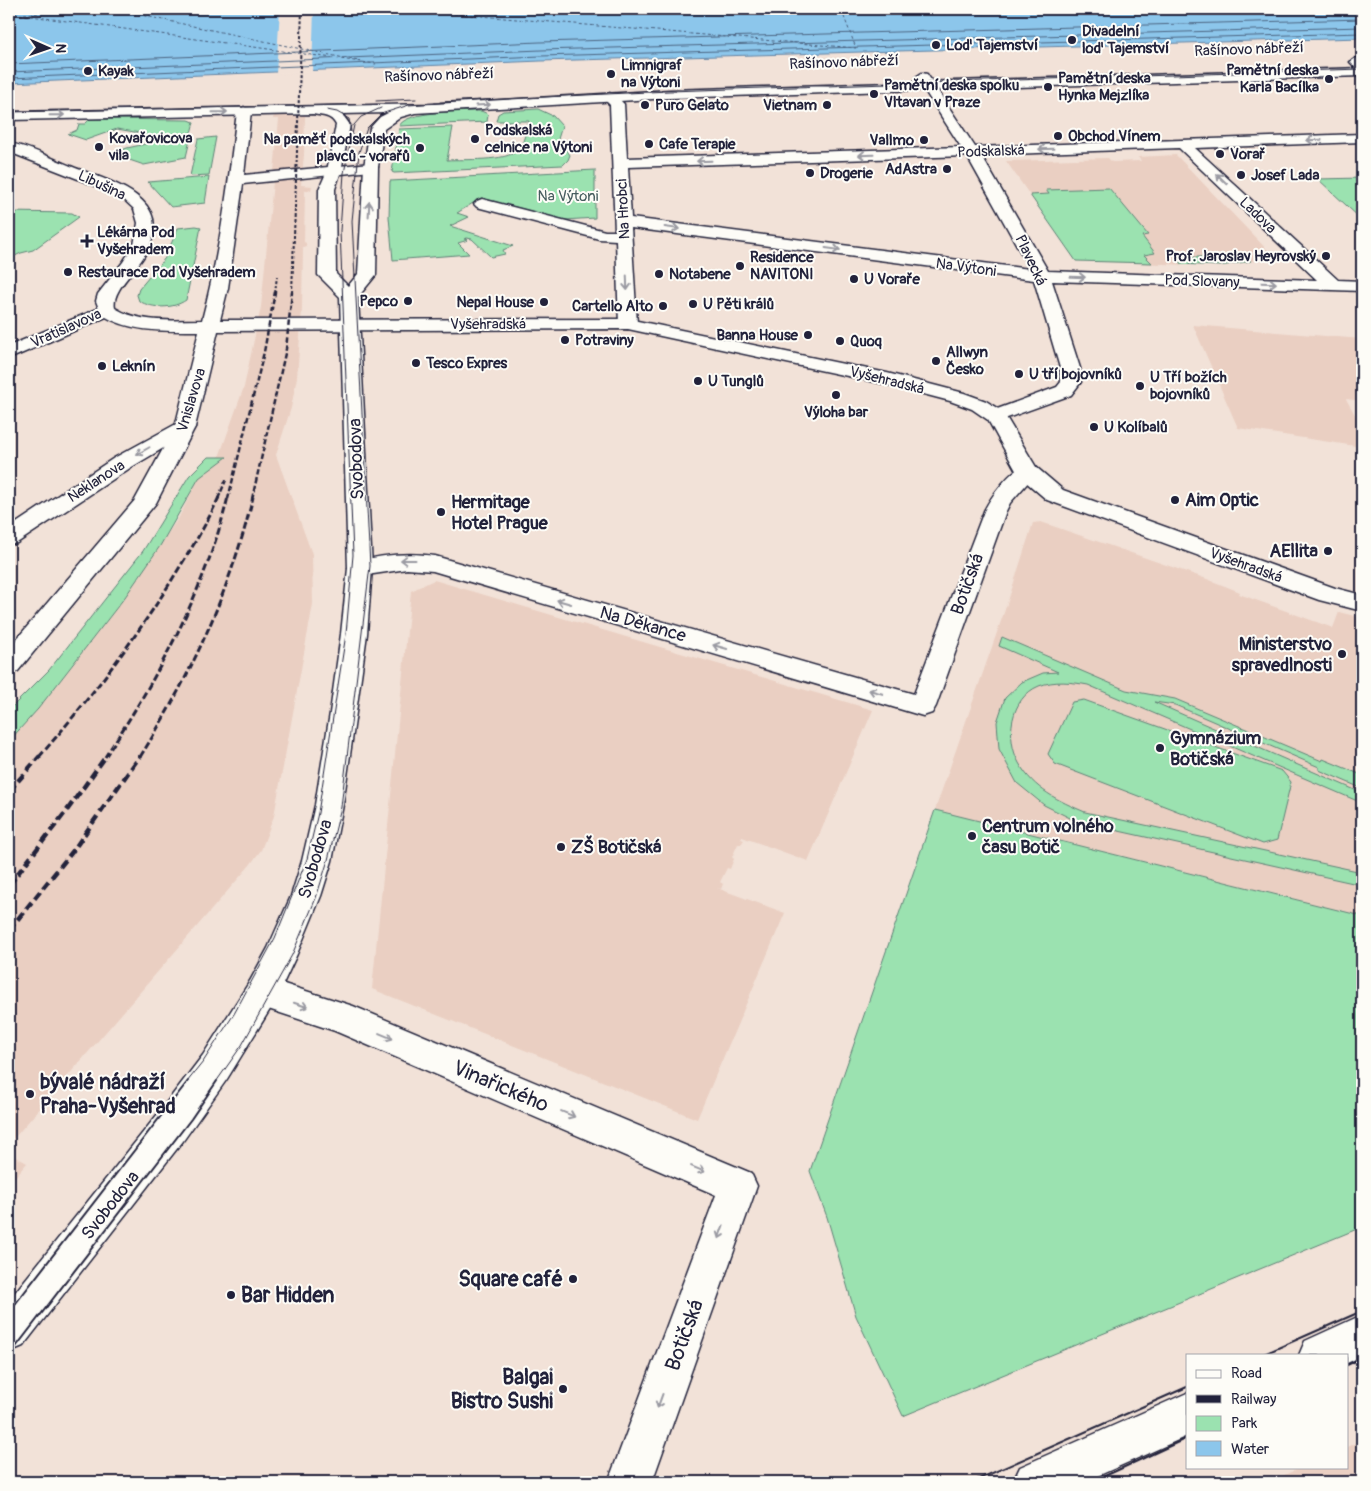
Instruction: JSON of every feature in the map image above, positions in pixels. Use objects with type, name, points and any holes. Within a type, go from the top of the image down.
[{"type":"street","name":"Rašínovo nábřeží","points":[[9,116],[434,108],[925,81],[1361,66]]},
{"type":"street","name":"Rašínovo nábřeží","points":[[619,84],[925,81]]},
{"type":"street","name":"Plavecká","points":[[925,81],[970,151],[1033,257],[1041,275],[1070,368],[1071,382],[1064,391],[996,416]]},
{"type":"street","points":[[343,125],[365,109],[385,100],[418,95]]},
{"type":"street","name":"Rašínovo nábřeží","points":[[9,106],[346,96]]},
{"type":"street","name":"Na Hrobci","points":[[609,97],[617,104],[628,324]]},
{"type":"street","name":"Rašínovo nábřeží","points":[[327,98],[350,102],[365,109]]},
{"type":"street","points":[[377,128],[385,120],[396,114],[434,108]]},
{"type":"street","points":[[307,110],[335,114],[343,125],[334,171],[327,189],[327,275],[349,296],[367,275],[371,168],[377,128],[374,119],[365,109]]},
{"type":"street","name":"Vnislavova","points":[[9,665],[145,504],[185,427],[219,288],[234,200],[244,111]]},
{"type":"street","name":"Podskalská","points":[[620,163],[1362,138]]},
{"type":"street","name":"Ladova","points":[[1183,144],[1333,285]]},
{"type":"street","name":"Libušina","points":[[11,148],[124,192],[144,213],[146,234],[126,269],[107,294],[105,301],[107,310]]},
{"type":"street","points":[[236,180],[371,168]]},
{"type":"street","name":"Na Výtoni","points":[[482,204],[605,236],[624,228],[1041,275]]},
{"type":"street","name":"Pod Slovany","points":[[1041,275],[1362,286]]},
{"type":"street","name":"Svobodova","points":[[9,1332],[170,1128],[215,1067],[262,992],[306,896],[324,831],[354,634],[360,568],[349,296]]},
{"type":"street","name":"Vratislavova","points":[[9,353],[107,310],[113,315],[130,322],[148,324],[211,326],[351,325]]},
{"type":"street","name":"Vyšehradská","points":[[351,325],[628,324],[887,379],[957,397],[979,405],[996,416],[1026,472],[1055,495],[1067,501],[1328,594],[1362,603]]},
{"type":"street","name":"Neklanova","points":[[9,538],[122,463],[185,427]]},
{"type":"street","name":"Botičská","points":[[923,706],[995,511],[1000,501],[1026,472]]},
{"type":"street","name":"Na Děkance","points":[[360,568],[397,560],[416,560],[435,564],[923,706]]},
{"type":"street","name":"Vinařického","points":[[262,992],[341,1017],[738,1186]]},
{"type":"street","name":"Botičská","points":[[630,1482],[738,1186]]},
{"type":"street","points":[[1321,1354],[1362,1335]]},
{"type":"street","points":[[1035,1482],[1186,1414]]},
{"type":"shaded area","points":[[310,113],[310,115],[305,116],[301,185],[312,186],[311,190],[305,191],[304,242],[306,246],[303,247],[302,309],[297,377],[291,408],[276,455],[312,554],[313,604],[274,816],[261,850],[250,865],[9,1144],[9,741],[38,709],[125,597],[179,517],[199,478],[219,457],[244,387],[261,307],[279,119],[273,119],[274,115]]},
{"type":"shaded area","points":[[1176,155],[1275,258],[1220,266],[1076,261],[1006,161],[1108,158],[1112,162],[1141,161],[1138,157]]},
{"type":"shaded area","points":[[1193,325],[1362,339],[1362,401],[1346,399],[1362,427],[1362,447],[1238,428]]},
{"type":"shaded area","name":"Gymnázium Botičská","points":[[1041,522],[1207,579],[1240,592],[1239,594],[1333,628],[1339,612],[1362,618],[1362,916],[935,810],[1008,601],[1033,523]]},
{"type":"shaded area","name":"ZŠ Botičská","points":[[434,580],[873,710],[808,861],[742,837],[741,839],[744,840],[741,844],[738,844],[732,857],[734,859],[730,869],[727,868],[720,882],[723,884],[721,889],[717,888],[785,913],[697,1119],[372,989],[411,591]]},
{"type":"shaded area","name":"bývalé nádraží Praha-Vyšehrad","points":[[9,1153],[27,1163],[9,1184]]},
{"type":"shaded area","points":[[1362,1440],[1362,1482],[1269,1482],[1300,1468],[1348,1468],[1348,1447]]},
{"type":"green space","points":[[538,109],[553,116],[562,126],[558,139],[570,155],[563,165],[392,172],[399,129],[453,127],[447,160],[494,158],[512,154],[518,150],[529,121],[496,121],[498,114],[503,111]]},
{"type":"green space","points":[[481,111],[488,114],[487,122],[399,126],[404,121],[424,114]]},
{"type":"green space","points":[[90,119],[189,120],[194,122],[191,133],[171,134],[169,138],[173,138],[172,141],[190,140],[186,157],[144,165],[112,154],[127,148],[155,142],[142,137],[140,133],[117,129],[86,140],[68,134],[77,130],[79,124],[85,124]]},
{"type":"green space","points":[[216,137],[209,175],[190,176],[198,139]]},
{"type":"green space","name":"Na Výtoni","points":[[595,170],[595,218],[565,220],[481,198],[457,213],[469,217],[450,226],[513,246],[503,250],[505,254],[491,257],[472,239],[467,238],[464,239],[468,240],[458,243],[469,254],[393,260],[389,217],[390,181]]},
{"type":"green space","points":[[209,177],[205,203],[171,207],[148,182]]},
{"type":"green space","points":[[1362,178],[1362,220],[1318,179]]},
{"type":"green space","points":[[1109,188],[1148,235],[1142,236],[1155,253],[1144,255],[1152,263],[1076,261],[1030,195],[1049,194],[1046,190]]},
{"type":"green space","points":[[9,212],[72,213],[79,217],[33,250],[9,259]]},
{"type":"green space","points":[[201,227],[186,300],[175,305],[163,307],[139,301],[137,295],[139,289],[165,258],[178,228]]},
{"type":"green space","points":[[1245,255],[1251,261],[1220,266],[1181,264],[1177,258]]},
{"type":"green space","points":[[208,457],[227,457],[199,478],[160,546],[125,597],[38,709],[9,741],[9,710],[49,670],[143,551],[189,476]]},
{"type":"green space","points":[[1002,637],[1126,690],[1175,699],[1322,761],[1323,759],[1362,775],[1361,788],[1319,770],[1319,767],[1175,705],[1154,702],[1362,793],[1362,803],[1088,685],[1069,682],[1057,682],[1039,686],[1029,692],[1016,709],[1012,731],[1015,753],[1025,772],[1039,787],[1085,812],[1362,872],[1362,885],[1078,822],[1044,805],[1017,783],[999,749],[997,722],[1005,698],[1022,682],[1043,673],[1058,672],[999,646]]},
{"type":"green space","points":[[1084,700],[1282,771],[1291,782],[1277,840],[1263,844],[1055,764],[1048,754],[1072,702]]},
{"type":"green space","points":[[935,810],[1362,916],[1362,1227],[903,1416],[856,1316],[827,1217],[810,1171]]},
{"type":"water","points":[[9,9],[1362,9],[1362,38],[541,61],[9,83]]},
{"type":"pier","points":[[280,9],[314,9],[312,72],[276,74]]},
{"type":"ferry route","points":[[24,14],[95,9]]},
{"type":"ferry route","points":[[112,9],[363,62]]},
{"type":"ferry route","points":[[399,9],[856,48],[841,9]]},
{"type":"ferry route","points":[[9,13],[376,64]]},
{"type":"ferry route","points":[[9,16],[15,15]]},
{"type":"tram line","points":[[440,102],[669,91],[1362,69]]},
{"type":"tram line","points":[[376,101],[416,99]]},
{"type":"tram line","points":[[216,1082],[242,1045],[292,955],[316,898],[328,860],[341,807],[370,566],[352,221],[359,152],[367,128],[381,114],[409,105],[448,102]]},
{"type":"tram line","points":[[9,112],[383,104]]},
{"type":"tram line","points":[[187,1082],[203,1062],[234,1014],[275,938],[307,859],[318,813],[346,634],[353,555],[340,231],[344,173],[354,125],[361,117],[381,108]]},
{"type":"tram line","points":[[327,110],[337,112],[349,119],[351,132]]},
{"type":"tram line","points":[[9,1312],[188,1081]]},
{"type":"tram line","points":[[9,1356],[191,1119],[217,1081]]},
{"type":"tram line","points":[[1264,1354],[1362,1311]]},
{"type":"tram line","points":[[1348,1365],[1362,1358]]},
{"type":"tram line","points":[[972,1482],[1186,1387]]},
{"type":"tram line","points":[[1092,1482],[1186,1438]]},
{"type":"railway","points":[[292,293],[302,9]]},
{"type":"railway","points":[[275,293],[277,276]]},
{"type":"railway","points":[[228,499],[264,352],[275,292]]},
{"type":"railway","points":[[252,499],[286,349],[292,292]]},
{"type":"railway","points":[[218,499],[226,480]]},
{"type":"railway","points":[[39,757],[91,694],[140,629],[196,541],[219,497]]},
{"type":"railway","points":[[105,757],[125,727],[178,632],[207,566],[228,497]]},
{"type":"railway","points":[[140,757],[176,695],[207,632],[233,566],[253,497]]},
{"type":"railway","points":[[9,791],[40,756]]},
{"type":"railway","points":[[9,885],[106,756]]},
{"type":"railway","points":[[9,930],[72,852],[140,756]]},
{"type":"place","name":"Divadelní loď Tajemství","points":[[1072,40]]},
{"type":"place","name":"Loď Tajemství","points":[[936,45]]},
{"type":"place","name":"Kayak","points":[[88,71]]},
{"type":"place","name":"Limnigraf na Výtoni","points":[[611,74]]},
{"type":"place","name":"Pamětní deska Karla Bacílka","points":[[1329,79]]},
{"type":"place","name":"Pamětní deska Hynka Mejzlíka","points":[[1048,87]]},
{"type":"place","name":"Pamětní deska spolku Vltavan v Praze","points":[[874,94]]},
{"type":"place","name":"Puro Gelato","points":[[645,105]]},
{"type":"place","name":"Vietnam","points":[[827,105]]},
{"type":"place","name":"Obchod Vínem","points":[[1058,136]]},
{"type":"place","name":"Podskalská celnice na Výtoni","points":[[475,139]]},
{"type":"place","name":"Vallmo","points":[[924,140]]},
{"type":"place","name":"Cafe Terapie","points":[[649,144]]},
{"type":"place","name":"Kovařovicova vila","points":[[99,147]]},
{"type":"place","name":"Na paměť podskalských plavců - vorařů","points":[[420,148]]},
{"type":"place","name":"Vorař","points":[[1220,154]]},
{"type":"place","name":"AdAstra","points":[[947,169]]},
{"type":"place","name":"Drogerie","points":[[810,173]]},
{"type":"place","name":"Josef Lada","points":[[1241,175]]},
{"type":"place","name":"Lékárna Pod Vyšehradem","points":[[87,241]]},
{"type":"place","name":"Prof. Jaroslav Heyrovský","points":[[1326,256]]},
{"type":"place","name":"Residence NAVITONI","points":[[740,266]]},
{"type":"place","name":"Restaurace Pod Vyšehradem","points":[[68,272]]},
{"type":"place","name":"Notabene","points":[[659,274]]},
{"type":"place","name":"U Voraře","points":[[854,279]]},
{"type":"place","name":"Pepco","points":[[408,301]]},
{"type":"place","name":"Nepal House","points":[[544,302]]},
{"type":"place","name":"U Pěti králů","points":[[693,304]]},
{"type":"place","name":"Cartello Alto","points":[[663,306]]},
{"type":"place","name":"Banna House","points":[[808,335]]},
{"type":"place","name":"Potraviny","points":[[565,340]]},
{"type":"place","name":"Quoq","points":[[840,341]]},
{"type":"place","name":"Allwyn Česko","points":[[936,361]]},
{"type":"place","name":"Tesco Expres","points":[[416,363]]},
{"type":"place","name":"Leknín","points":[[102,366]]},
{"type":"place","name":"U tří bojovníků","points":[[1019,374]]},
{"type":"place","name":"U Tunglů","points":[[698,381]]},
{"type":"place","name":"U Tří božích bojovníků","points":[[1140,386]]},
{"type":"place","name":"Výloha bar","points":[[836,395]]},
{"type":"place","name":"U Kolíbalů","points":[[1094,427]]},
{"type":"place","name":"Aim Optic","points":[[1175,500]]},
{"type":"place","name":"Hermitage Hotel Prague","points":[[441,512]]},
{"type":"place","name":"AEllita","points":[[1328,551]]},
{"type":"place","name":"Ministerstvo spravedlnosti","points":[[1342,654]]},
{"type":"place","name":"Gymnázium Botičská","points":[[1160,748]]},
{"type":"place","name":"Centrum volného času Botič","points":[[972,836]]},
{"type":"place","name":"ZŠ Botičská","points":[[561,847]]},
{"type":"place","name":"bývalé nádraží Praha-Vyšehrad","points":[[30,1094]]},
{"type":"place","name":"Square café","points":[[573,1279]]},
{"type":"place","name":"Bar Hidden","points":[[231,1295]]},
{"type":"place","name":"Balgai Bistro Sushi","points":[[563,1389]]}]
